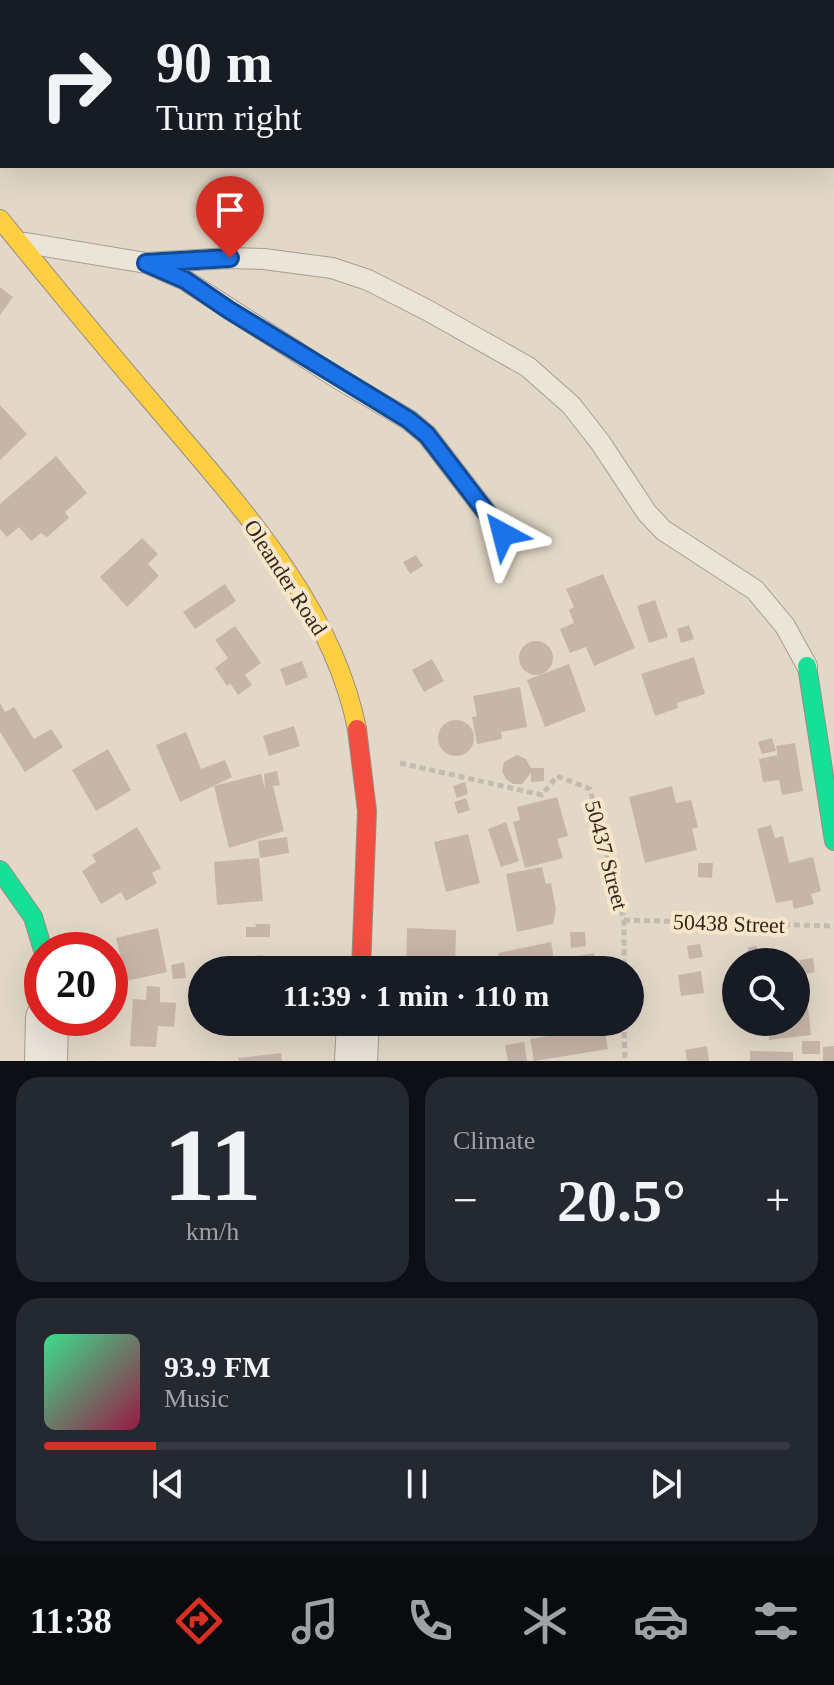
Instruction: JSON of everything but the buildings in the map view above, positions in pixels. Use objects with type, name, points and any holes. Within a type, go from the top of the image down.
[{"type":"street","name":"Oleander Road","points":[[0,219],[9,245],[266,539],[334,651],[355,716],[364,760],[368,813],[362,956]]},
{"type":"street","points":[[807,666],[834,841]]},
{"type":"street","points":[[0,870],[22,897],[39,932]]},
{"type":"street","points":[[46,1061],[47,1036]]},
{"type":"street","points":[[356,1061],[357,1036]]},
{"type":"lane","points":[[9,245],[146,263],[241,258],[332,268],[368,280],[528,367],[571,405],[600,442],[636,499],[663,530],[755,590],[785,626],[807,666]]},
{"type":"lane","points":[[146,263],[185,280],[409,420],[427,435],[503,534]]},
{"type":"path","name":"50437 Street","points":[[364,760],[399,763],[542,795],[557,776],[590,789],[624,920],[624,956]]},
{"type":"path","name":"50438 Street","points":[[624,920],[834,926]]},
{"type":"path","points":[[624,1036],[625,1061]]},
{"type":"traffic: fast","points":[[807,666],[834,841]]},
{"type":"traffic: fast","points":[[0,870],[33,917],[38,932]]},
{"type":"traffic: slow","points":[[0,219],[218,480],[277,556],[304,597],[326,639],[344,683],[357,729]]},
{"type":"traffic: jam","points":[[357,729],[367,811],[362,956]]},
{"type":"route","points":[[230,258],[146,263],[185,280],[409,420],[427,435],[503,534]]}]
